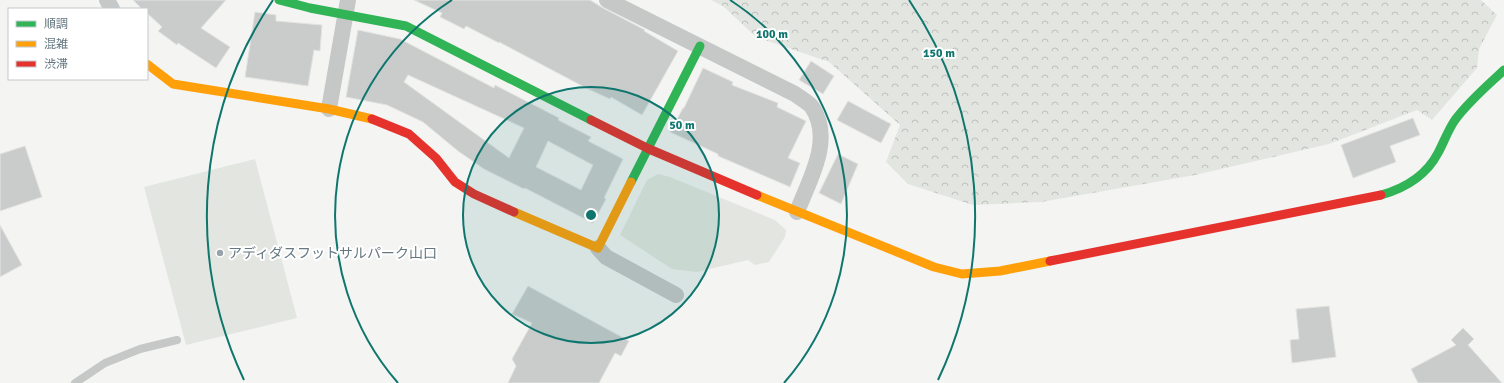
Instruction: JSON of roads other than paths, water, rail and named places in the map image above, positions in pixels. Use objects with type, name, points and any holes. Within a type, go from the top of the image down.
[{"type":"street","points":[[279,0],[293,4],[347,6],[376,18],[406,26],[649,148],[796,212],[934,267],[962,274],[1000,271],[1367,199],[1398,191],[1414,182],[1427,168],[1438,153],[1447,131],[1466,106],[1504,70]]},
{"type":"street","points":[[607,0],[795,94],[812,106],[820,124],[822,148],[796,212]]},
{"type":"street","points":[[329,109],[347,6]]},
{"type":"street","points":[[598,248],[700,46]]},
{"type":"street","points":[[148,65],[173,84],[329,109],[379,121],[409,134],[436,158],[455,182],[474,194],[598,248],[606,257],[676,295]]},
{"type":"lane","points":[[75,383],[105,364],[140,349],[177,340]]},
{"type":"place","name":"アディダスフットサルパーク山口","points":[[220,253]]}]
